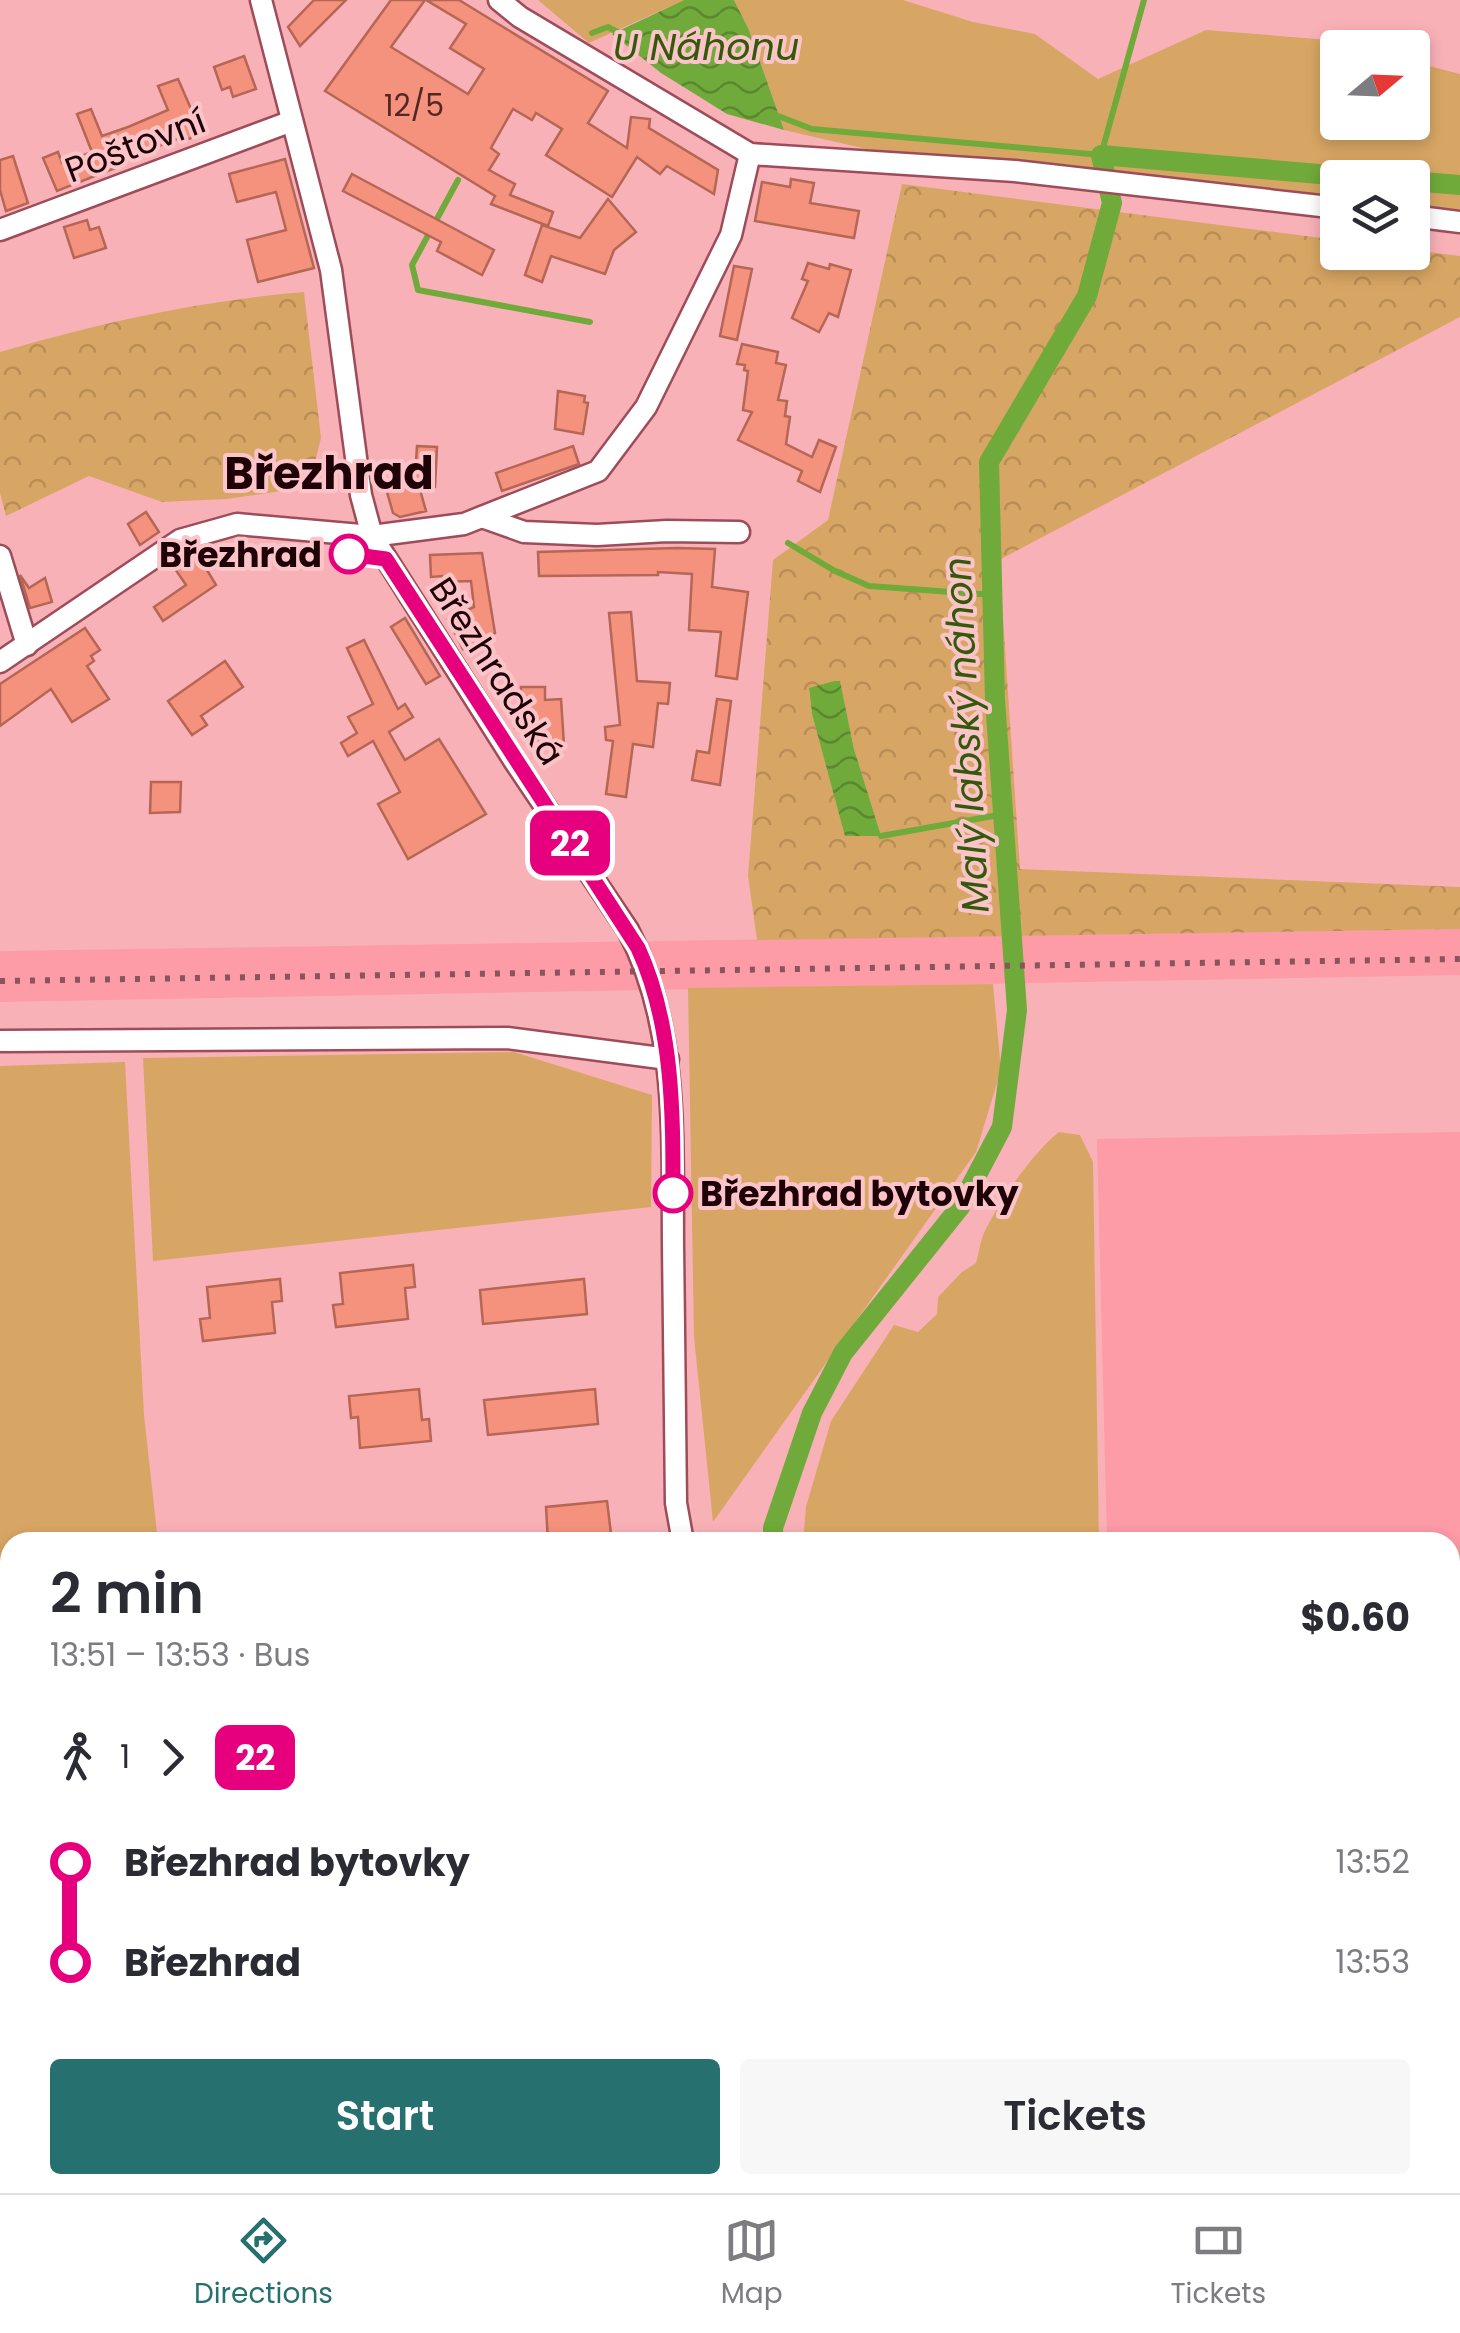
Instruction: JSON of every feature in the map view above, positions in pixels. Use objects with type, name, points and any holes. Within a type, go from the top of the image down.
[{"type":"street","name":"Březhradská","points":[[261,0],[331,270],[361,495],[372,536],[628,930],[647,971],[668,1059],[673,1100],[676,1503],[681,1532]]},
{"type":"street","points":[[498,0],[520,17],[750,154],[1015,171],[1320,206]]},
{"type":"street","name":"Poštovní","points":[[0,230],[292,120]]},
{"type":"street","points":[[0,662],[180,540],[237,524],[372,536],[464,524],[598,472],[646,407],[732,235],[750,154]]},
{"type":"street","points":[[1430,218],[1460,222]]},
{"type":"street","points":[[482,517],[524,532],[739,532]]},
{"type":"street","points":[[0,556],[27,646]]},
{"type":"street","points":[[0,1041],[506,1038],[668,1059]]},
{"type":"shaded area","points":[[1460,929],[1460,975],[0,1002],[0,951]]},
{"type":"shaded area","points":[[1460,1132],[1460,1532],[1107,1532],[1097,1139]]},
{"type":"green space","points":[[538,0],[684,0],[589,43]]},
{"type":"green space","points":[[734,0],[903,0],[973,22],[1035,34],[1098,79],[1206,30],[1320,39],[1320,140],[1430,140],[1430,66],[1460,74],[1460,211],[1430,208],[1430,160],[1320,160],[1320,199],[936,165],[784,130],[749,30]]},
{"type":"green space","points":[[902,184],[1320,238],[1320,270],[1430,270],[1430,252],[1460,256],[1460,317],[999,560],[1020,869],[1460,887],[1460,929],[757,940],[748,876],[773,560],[828,520]],"holes":[[[840,682],[854,749],[880,836],[846,836],[812,714],[809,689]]]},
{"type":"green space","points":[[304,292],[321,438],[309,487],[227,499],[162,502],[89,476],[6,516],[0,493],[0,352],[150,314]]},
{"type":"green space","points":[[993,984],[1001,1070],[976,1152],[713,1522],[694,1337],[688,988]]},
{"type":"green space","points":[[514,1052],[652,1095],[651,1207],[153,1261],[143,1058]]},
{"type":"green space","points":[[125,1062],[144,1415],[157,1532],[0,1532],[0,1066]]},
{"type":"green space","points":[[1059,1132],[1080,1135],[1093,1162],[1099,1532],[804,1532],[806,1507],[831,1421],[894,1325],[918,1332],[937,1314],[938,1297],[976,1263],[984,1233],[1007,1193],[1038,1152]]},
{"type":"water","name":"U Náhonu","points":[[684,0],[734,0],[749,30],[784,130],[727,114],[661,73],[612,34]]},
{"type":"water","points":[[840,681],[854,749],[881,836],[845,836],[812,714],[809,688]]},
{"type":"building","points":[[314,0],[346,0],[300,46],[288,27]]},
{"type":"building","points":[[391,0],[425,0],[391,47],[468,94],[484,69],[450,48],[466,24],[426,0],[459,0],[608,91],[588,123],[627,148],[631,117],[650,119],[649,128],[718,170],[714,194],[667,166],[660,174],[637,157],[612,197],[546,155],[562,129],[536,113],[532,120],[513,109],[491,148],[499,154],[489,170],[515,184],[510,195],[553,212],[548,226],[491,204],[495,196],[325,91]]},
{"type":"building","points":[[244,56],[256,89],[233,97],[230,87],[222,90],[214,67]]},
{"type":"building","points":[[178,79],[202,134],[180,142],[179,138],[57,191],[43,158],[58,152],[62,163],[92,152],[77,114],[91,109],[102,136],[128,127],[168,110],[158,86]]},
{"type":"building","points":[[13,156],[28,203],[6,211],[0,190],[0,160]]},
{"type":"building","points":[[285,159],[314,268],[258,282],[247,240],[286,230],[276,192],[237,202],[229,174]]},
{"type":"building","points":[[352,174],[494,250],[482,275],[437,251],[441,242],[343,191]]},
{"type":"building","points":[[791,179],[814,183],[810,203],[859,211],[854,238],[755,221],[762,182],[790,187]]},
{"type":"building","points":[[608,199],[636,232],[614,250],[605,274],[551,256],[542,282],[525,275],[542,225],[580,238]]},
{"type":"building","points":[[87,220],[90,230],[99,227],[106,248],[74,258],[64,227]]},
{"type":"building","points":[[808,263],[851,270],[838,317],[829,313],[819,332],[792,318],[808,281],[802,279]]},
{"type":"building","points":[[734,266],[752,269],[737,340],[720,336]]},
{"type":"building","points":[[742,344],[778,352],[776,363],[786,365],[778,400],[787,401],[785,416],[790,417],[786,444],[812,457],[819,440],[836,447],[820,492],[798,481],[802,471],[738,440],[752,412],[743,410],[748,371],[744,370],[745,365],[737,364]]},
{"type":"building","points":[[558,391],[585,396],[584,402],[588,403],[583,434],[555,429]]},
{"type":"building","points":[[417,446],[437,447],[435,487],[419,486],[426,511],[400,517],[393,513],[385,485],[415,476]]},
{"type":"building","points":[[573,446],[579,464],[502,491],[496,473]]},
{"type":"building","points":[[146,512],[159,532],[140,545],[128,524]]},
{"type":"building","points":[[715,549],[712,587],[748,592],[737,679],[716,676],[721,632],[689,630],[692,574],[539,576],[538,552]]},
{"type":"building","points":[[482,553],[495,633],[463,649],[448,619],[474,607],[471,581],[442,582],[442,576],[431,577],[430,555]]},
{"type":"building","points":[[198,555],[216,585],[163,621],[154,607],[186,585],[175,569]]},
{"type":"building","points":[[20,575],[29,588],[45,578],[52,602],[30,608]]},
{"type":"building","points":[[631,612],[637,681],[670,683],[668,704],[658,703],[653,747],[633,744],[626,797],[606,794],[613,741],[606,740],[605,727],[620,725],[609,613]]},
{"type":"building","points":[[405,618],[440,676],[426,684],[391,627]]},
{"type":"building","points":[[85,628],[100,650],[91,656],[94,661],[87,666],[109,699],[72,722],[51,689],[0,726],[0,684]]},
{"type":"building","points":[[364,640],[398,709],[405,704],[413,717],[389,732],[405,760],[439,739],[486,814],[408,859],[378,804],[400,792],[373,741],[348,756],[341,743],[357,733],[348,717],[373,704],[347,648]]},
{"type":"building","points":[[225,661],[243,687],[201,716],[207,725],[192,735],[168,701]]},
{"type":"building","points":[[521,687],[545,687],[545,700],[561,699],[564,745],[538,747],[536,727],[515,728],[514,710],[521,710]]},
{"type":"building","points":[[717,699],[731,701],[720,785],[692,780],[697,751],[709,753]]},
{"type":"building","points":[[151,782],[181,782],[180,812],[150,813]]},
{"type":"building","points":[[413,1265],[415,1287],[405,1288],[408,1319],[336,1327],[333,1305],[343,1304],[340,1273]]},
{"type":"building","points":[[280,1279],[282,1301],[272,1302],[275,1333],[203,1341],[200,1319],[210,1318],[207,1287]]},
{"type":"building","points":[[584,1279],[587,1314],[483,1324],[480,1290]]},
{"type":"building","points":[[419,1389],[422,1420],[429,1419],[431,1441],[360,1448],[358,1417],[351,1418],[349,1396]]},
{"type":"building","points":[[595,1389],[598,1424],[488,1435],[484,1400]]},
{"type":"building","points":[[607,1501],[611,1532],[547,1532],[546,1507]]},
{"type":"waterway","points":[[773,114],[812,129],[1101,155],[1144,0]]},
{"type":"waterway","points":[[592,33],[608,27],[625,36]]},
{"type":"waterway","name":"Malý labský náhon","points":[[773,1532],[812,1413],[843,1353],[960,1207],[1002,1127],[1017,1010],[995,700],[989,462],[1087,296],[1112,203],[1101,155],[1320,174]]},
{"type":"waterway","points":[[458,180],[412,265],[418,290],[590,322]]},
{"type":"waterway","name":"Malý labský náhon","points":[[1430,182],[1460,185]]},
{"type":"waterway","points":[[788,543],[869,586],[993,595]]},
{"type":"waterway","points":[[881,836],[1004,814]]},
{"type":"railway","points":[[0,981],[1460,959]]},
{"type":"bus line","name":"22","points":[[349,554],[386,559],[638,948],[657,1004],[668,1059],[673,1100],[673,1193]]},
{"type":"place","name":"Březhrad","points":[[349,554]]},
{"type":"place","name":"Březhrad bytovky","points":[[673,1193]]},
{"type":"district","name":"Březhrad","points":[[329,473]]}]
